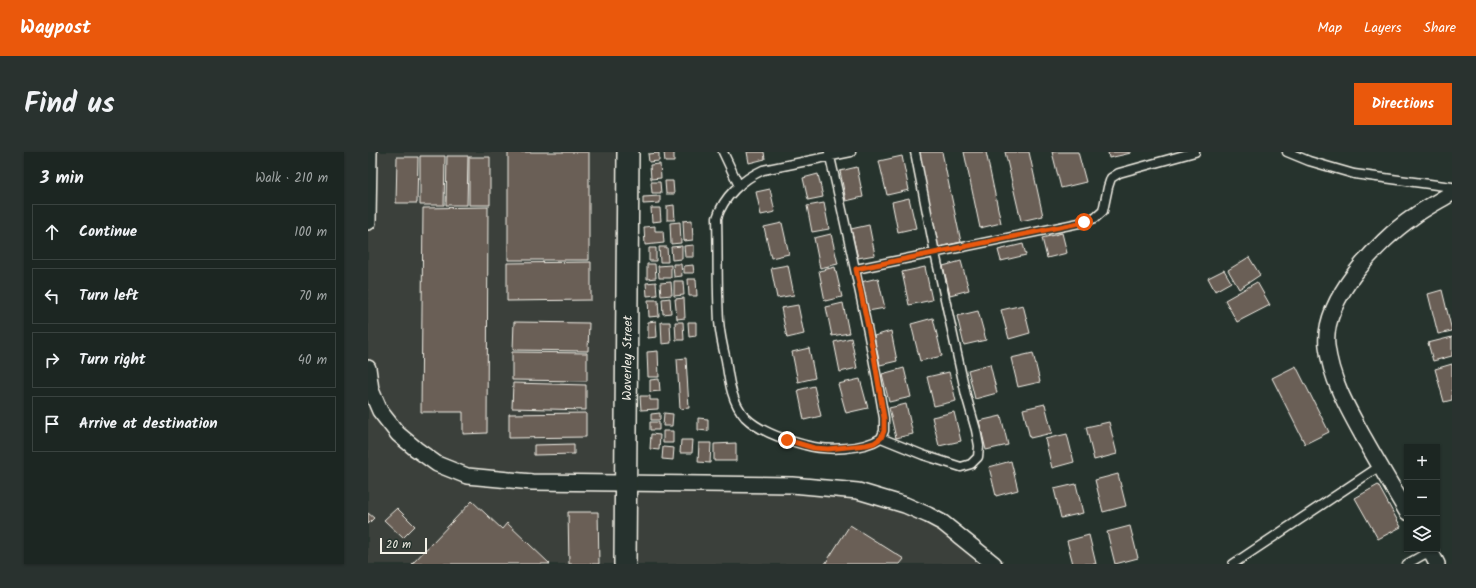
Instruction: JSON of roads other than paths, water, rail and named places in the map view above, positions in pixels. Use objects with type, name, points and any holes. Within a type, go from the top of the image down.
[{"type":"street","points":[[368,222],[369,152]]},
{"type":"street","name":"Waverley Street","points":[[625,564],[628,152]]},
{"type":"street","points":[[1404,507],[1345,403],[1337,385],[1330,364],[1327,344],[1329,325],[1335,305],[1346,285],[1369,256],[1384,240],[1412,217],[1452,193]]},
{"type":"street","points":[[368,368],[371,390],[380,411],[398,434],[416,450],[437,464],[467,476],[532,482],[792,485],[858,491],[905,505],[943,523],[994,564]]},
{"type":"lane","points":[[723,152],[739,186]]},
{"type":"lane","points":[[829,155],[856,269],[874,356],[884,418],[884,431],[881,438],[874,443],[855,447],[828,449],[814,448],[787,440],[751,422],[744,416],[735,402],[729,382],[719,322],[718,218],[720,208],[724,201],[755,173],[829,155],[851,152]]},
{"type":"lane","points":[[881,438],[923,455],[961,467],[971,464],[978,457],[979,446],[976,430],[966,395],[915,152]]},
{"type":"lane","points":[[856,269],[1084,222],[1095,218],[1103,211],[1111,178],[1119,173],[1195,152]]},
{"type":"lane","points":[[1287,152],[1309,161],[1354,174],[1452,187]]},
{"type":"lane","points":[[1233,564],[1380,466]]},
{"type":"lane","points":[[1406,564],[1432,555]]}]
